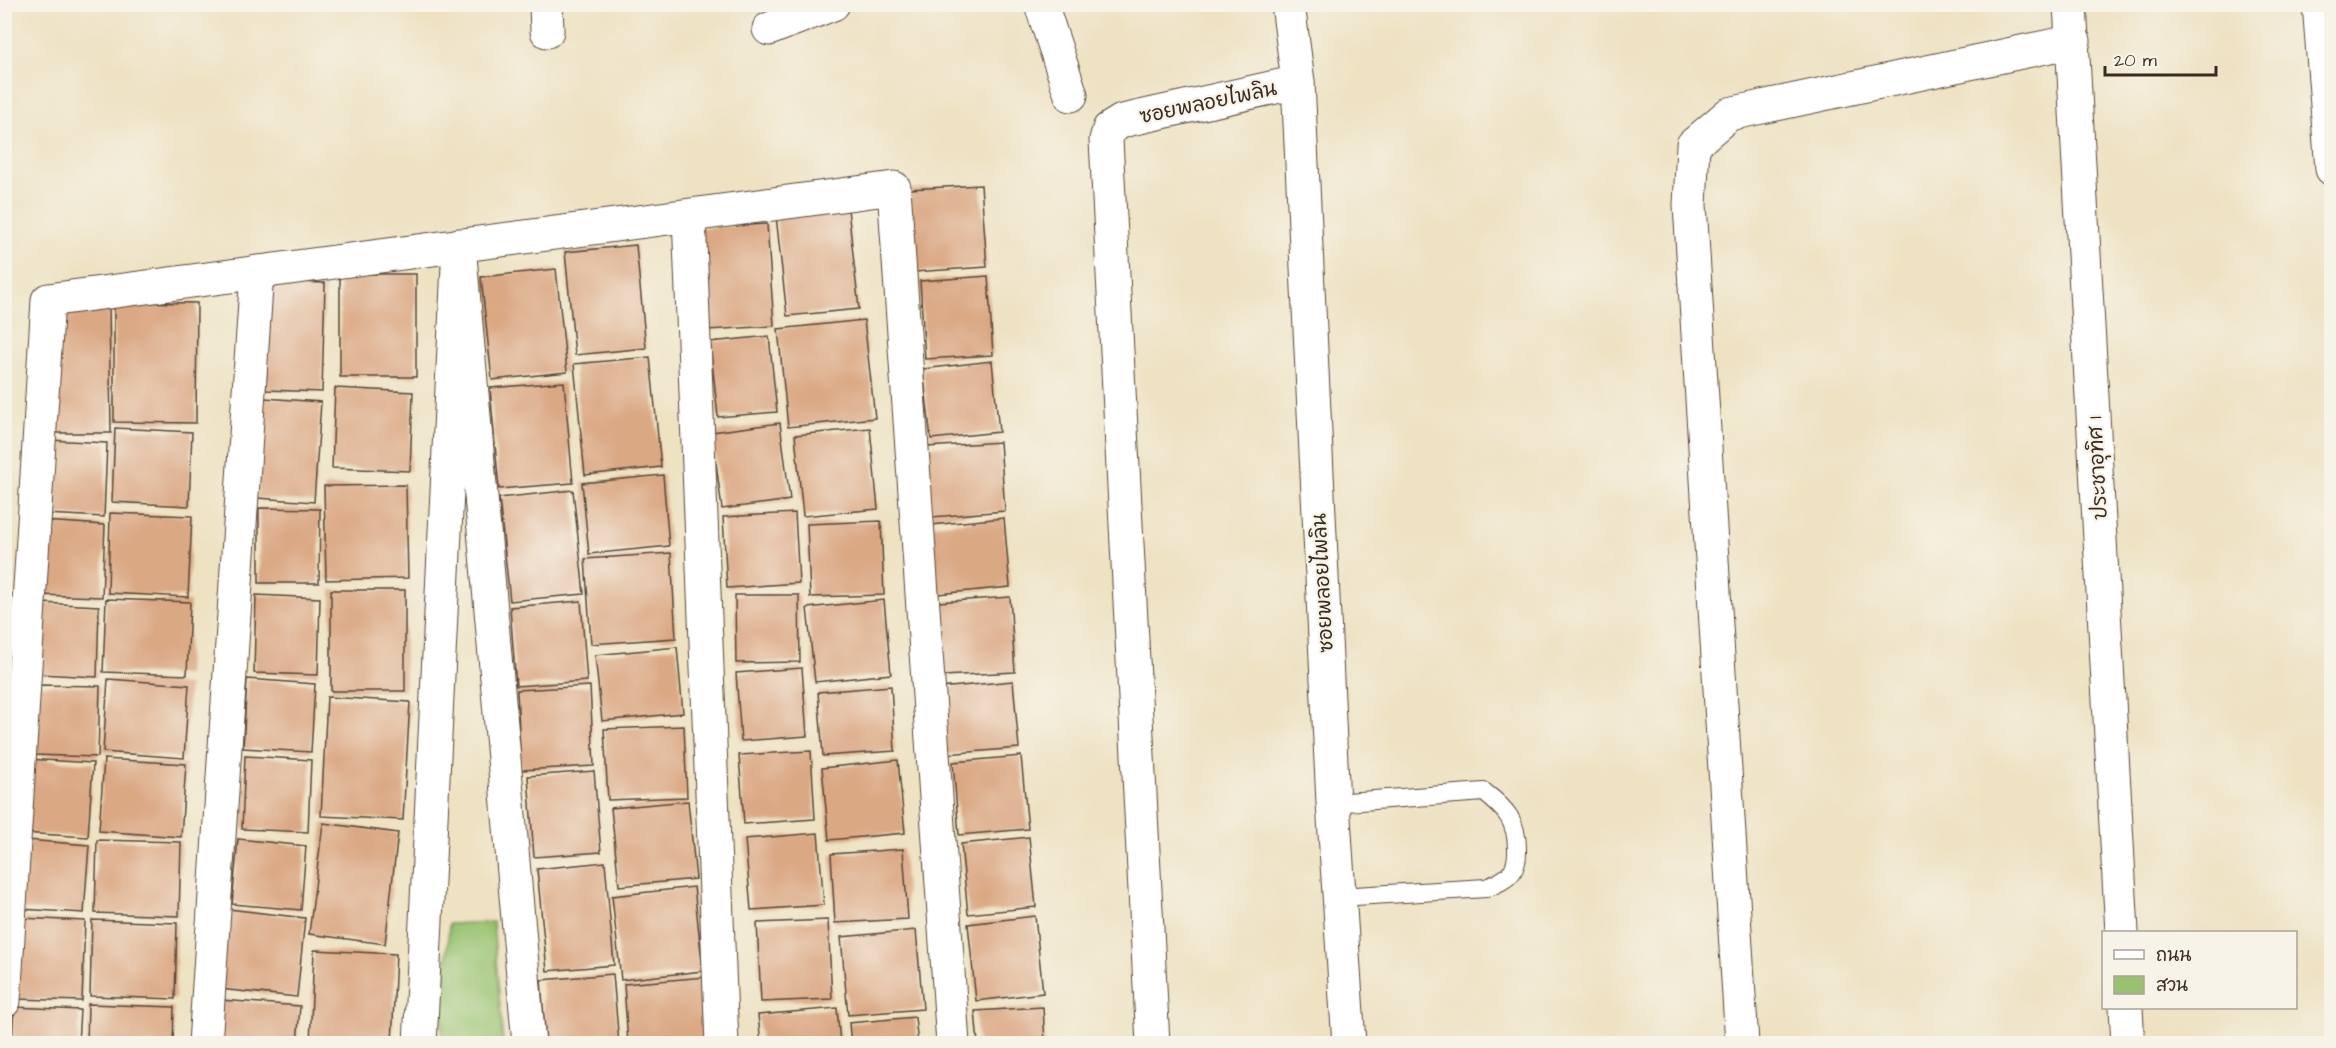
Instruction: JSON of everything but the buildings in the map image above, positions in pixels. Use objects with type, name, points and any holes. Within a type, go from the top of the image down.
[{"type":"street","points":[[769,29],[833,4]]},
{"type":"street","points":[[1041,4],[1071,95]]},
{"type":"street","points":[[1288,4],[1298,82]]},
{"type":"street","name":"ประชาอุทิศ 1","points":[[2070,4],[2074,41],[2122,931]]},
{"type":"street","points":[[2319,4],[2331,169]]},
{"type":"street","points":[[1742,1044],[1690,206],[1693,145],[1729,114],[2074,41]]},
{"type":"street","name":"ซอยพลอยไพลิน","points":[[1153,1044],[1106,140],[1110,129],[1122,121],[1298,82],[1333,803],[1349,1044]]},
{"type":"street","points":[[4,1001],[48,300],[894,189],[954,1044]]},
{"type":"street","points":[[689,216],[722,1044]]},
{"type":"street","points":[[420,1044],[459,245]]},
{"type":"street","points":[[459,245],[529,1044]]},
{"type":"street","points":[[205,1044],[257,272]]},
{"type":"street","points":[[2126,1009],[2128,1044]]},
{"type":"lane","points":[[1333,803],[1484,792],[1503,807],[1517,831],[1518,866],[1506,881],[1486,888],[1339,897]]},
{"type":"green space","points":[[493,922],[503,1043],[441,1043],[449,924]]}]
